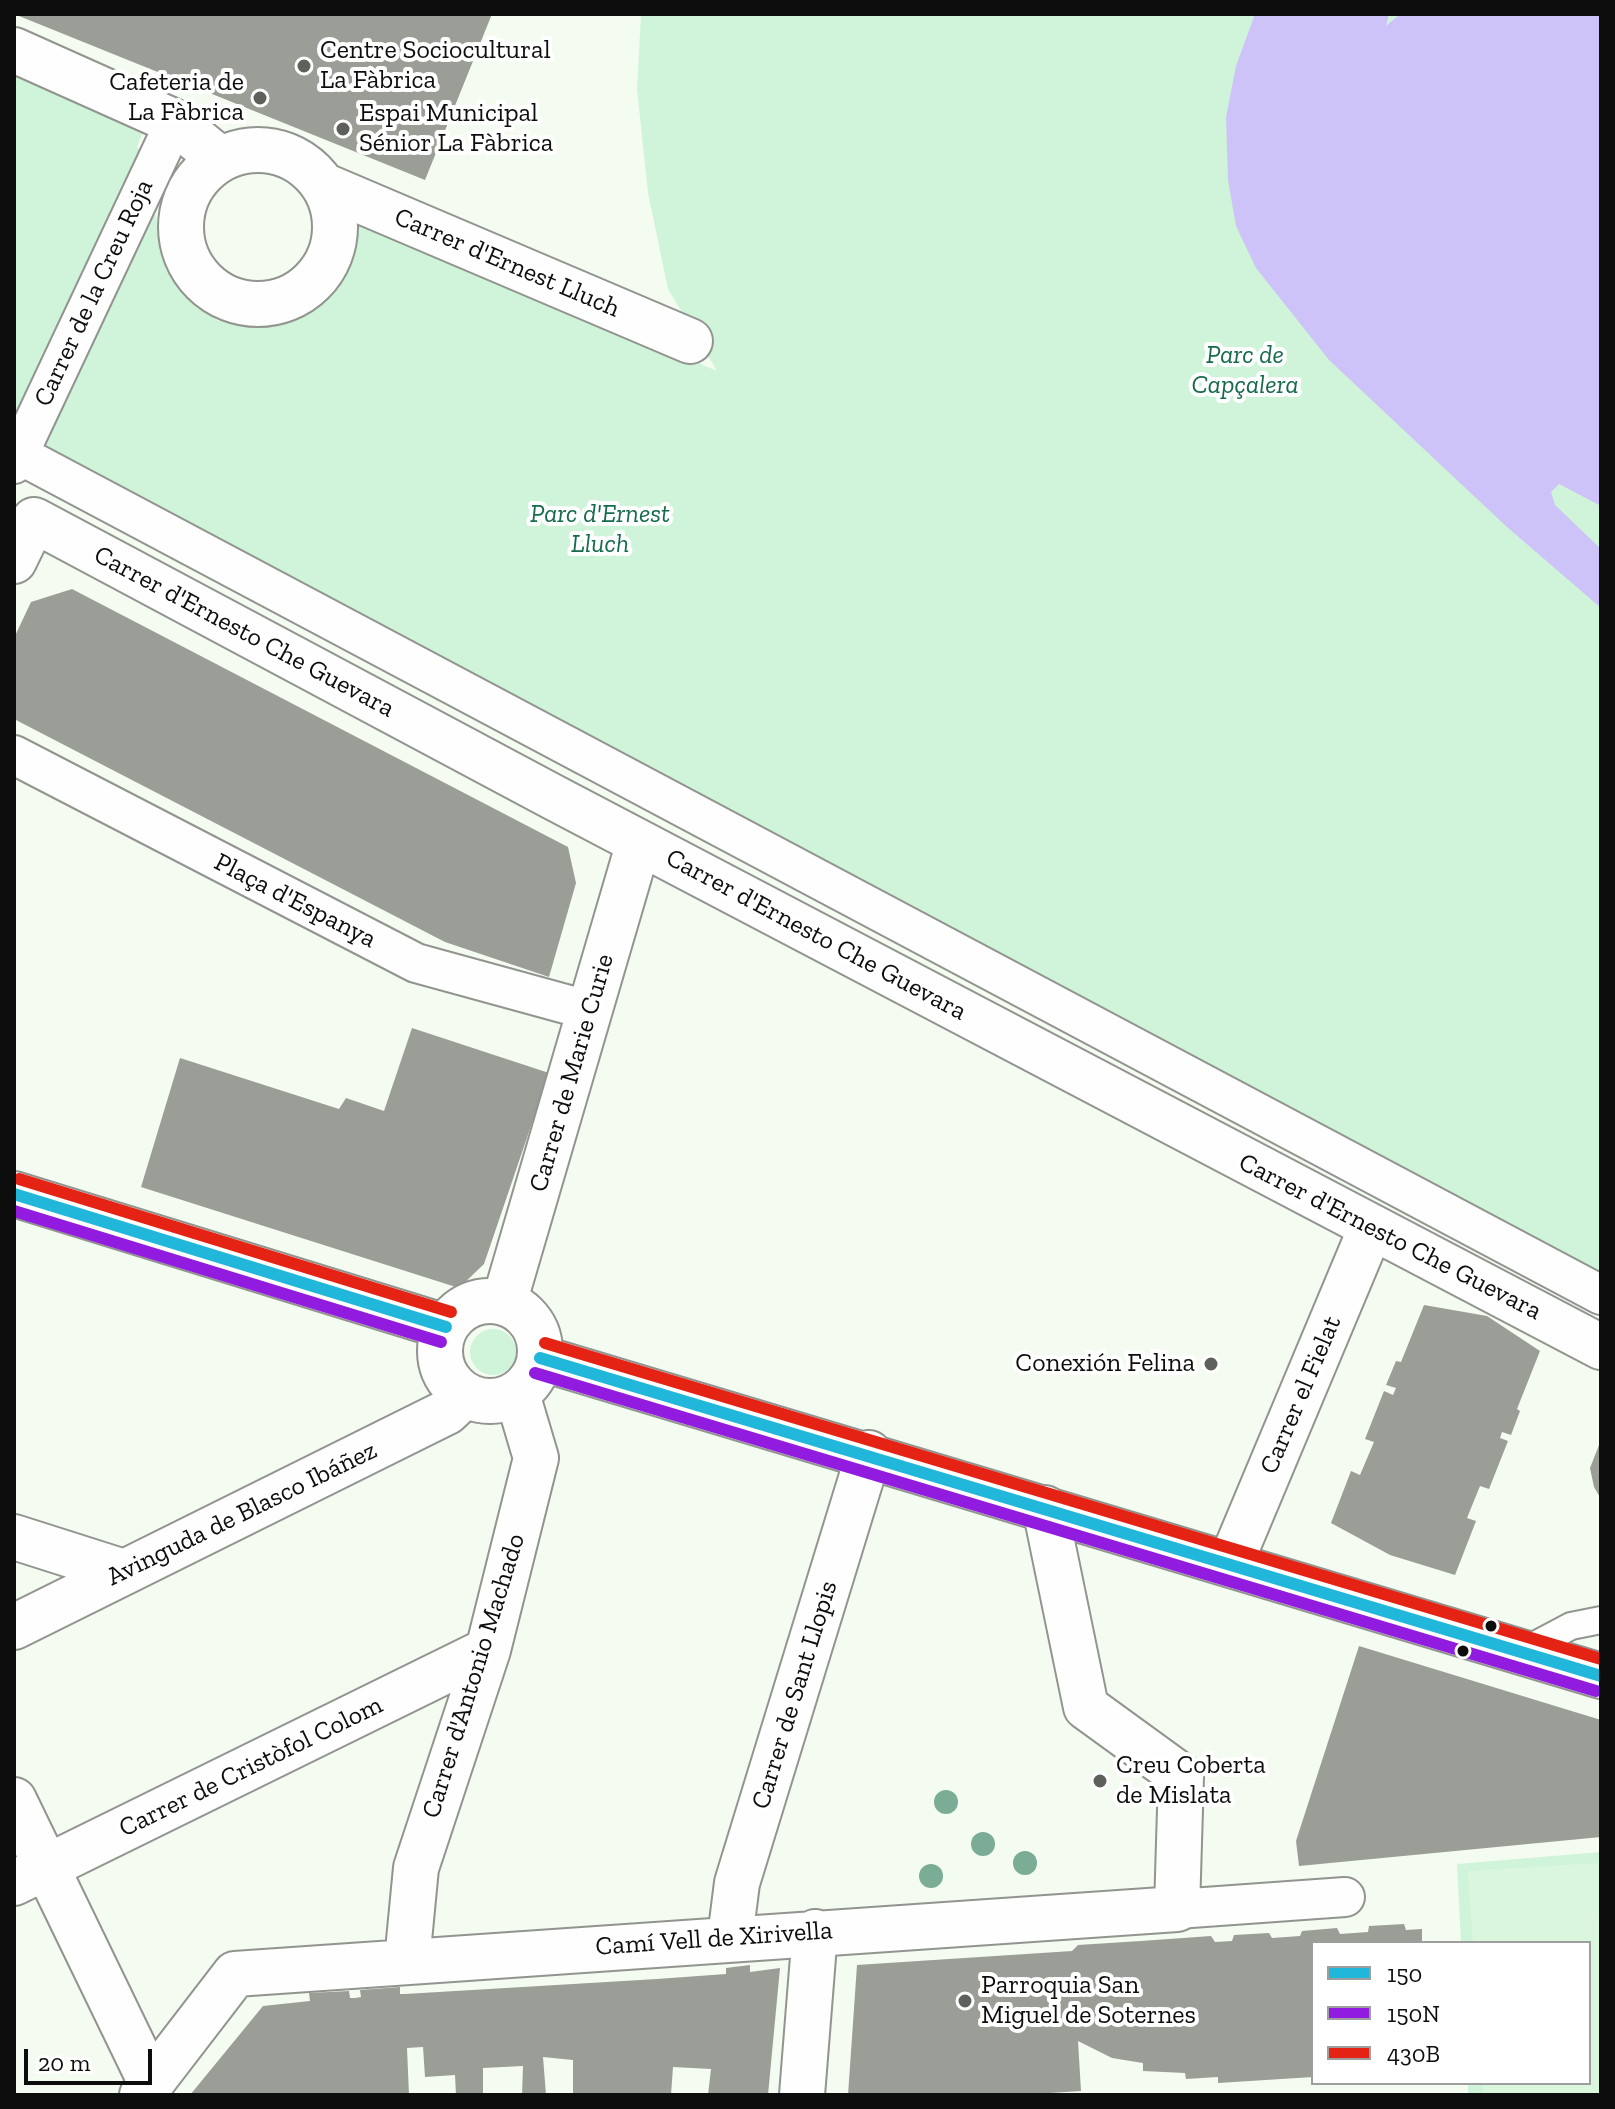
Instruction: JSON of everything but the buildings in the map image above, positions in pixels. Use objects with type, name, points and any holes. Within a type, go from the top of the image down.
[{"type":"street","points":[[14,50],[175,122],[220,159]]},
{"type":"street","name":"Carrer de la Creu Roja","points":[[16,459],[175,122]]},
{"type":"street","points":[[246,150],[273,151],[298,161],[323,185],[333,210],[335,238],[326,264],[296,294],[270,303],[243,303],[206,284],[189,263],[181,238],[185,199],[199,176],[220,159],[246,150]]},
{"type":"street","name":"Carrer d'Ernest Lluch","points":[[323,185],[690,341]]},
{"type":"street","name":"Carrer d'Ernesto Che Guevara","points":[[16,459],[1601,1295]]},
{"type":"street","name":"Carrer d'Ernesto Che Guevara","points":[[20,546],[639,842],[1601,1347]]},
{"type":"street","name":"Plaça d'Espanya","points":[[14,755],[416,963],[591,1011]]},
{"type":"street","name":"Carrer de Marie Curie","points":[[504,1303],[639,842]]},
{"type":"street","points":[[14,1194],[446,1327]]},
{"type":"street","name":"Carrer el Fielat","points":[[1231,1562],[1371,1228]]},
{"type":"street","points":[[477,1303],[504,1303],[520,1311],[532,1324],[539,1340],[540,1358],[528,1384],[517,1394],[491,1401],[465,1395],[450,1382],[442,1365],[440,1345],[446,1327],[454,1316],[477,1303]]},
{"type":"street","points":[[540,1358],[869,1453],[1601,1676]]},
{"type":"street","name":"Carrer d'Antonio Machado","points":[[407,1961],[416,1868],[488,1650],[536,1458],[517,1394]]},
{"type":"street","name":"Avinguda de Blasco Ibáñez","points":[[14,1627],[447,1412],[465,1395]]},
{"type":"street","name":"Carrer de Sant Llopis","points":[[730,1938],[737,1883],[869,1453]]},
{"type":"street","points":[[1045,1508],[1086,1707],[1181,1776],[1177,1909]]},
{"type":"street","points":[[14,1537],[124,1572]]},
{"type":"street","name":"Carrer de Cristòfol Colom","points":[[30,1875],[488,1650]]},
{"type":"street","points":[[14,1800],[30,1875],[146,2089]]},
{"type":"street","name":"Camí Vell de Xirivella","points":[[146,2089],[235,1974],[1345,1897]]},
{"type":"street","points":[[802,2095],[815,1932]]},
{"type":"lane","points":[[1522,1652],[1571,1626],[1601,1620]]},
{"type":"green space","points":[[641,14],[1601,14],[1601,1283],[34,448],[150,199],[179,288],[218,321],[267,325],[306,316],[338,288],[354,252],[353,213],[717,371],[668,289],[648,193],[637,89]]},
{"type":"green space","points":[[14,67],[146,125],[137,147],[142,153],[14,433]]},
{"type":"green space","points":[[493,1329],[509,1336],[516,1352],[509,1368],[493,1375],[477,1368],[470,1352],[477,1336]]},
{"type":"green space","points":[[1601,1852],[1601,2095],[1468,2095],[1468,2085],[1591,2085],[1591,1941],[1461,1941],[1457,1864]]},
{"type":"green space","points":[[1598,1863],[1601,2095],[1483,2095],[1482,2085],[1591,2085],[1591,1941],[1473,1941],[1468,1871]]},
{"type":"shaded area","points":[[1255,14],[1389,14],[1386,26],[1400,14],[1601,14],[1601,506],[1559,484],[1551,492],[1555,505],[1601,549],[1601,608],[1507,527],[1329,360],[1256,268],[1236,226],[1228,180],[1226,117],[1236,66]]},
{"type":"transit line","name":"430B","points":[[19,1179],[451,1312]]},
{"type":"transit line","name":"150","points":[[14,1194],[446,1327]]},
{"type":"transit line","name":"150N","points":[[14,1211],[441,1342]]},
{"type":"transit line","name":"430B","points":[[545,1343],[1601,1659]]},
{"type":"transit line","name":"150","points":[[540,1358],[1601,1676]]},
{"type":"transit line","name":"150N","points":[[535,1373],[1596,1691]]},
{"type":"place","name":"Centre Sociocultural La Fàbrica","points":[[304,66]]},
{"type":"place","name":"Cafeteria de La Fàbrica","points":[[260,98]]},
{"type":"place","name":"Espai Municipal Sénior La Fàbrica","points":[[343,129]]},
{"type":"place","name":"Conexión Felina","points":[[1211,1364]]},
{"type":"place","name":"Creu Coberta de Mislata","points":[[1100,1781]]},
{"type":"place","name":"Parroquia San Miguel de Soternes","points":[[965,2001]]},
{"type":"park label","name":"Parc de Capçalera","points":[[1245,371]]},
{"type":"park label","name":"Parc d'Ernest Lluch","points":[[600,530]]}]
